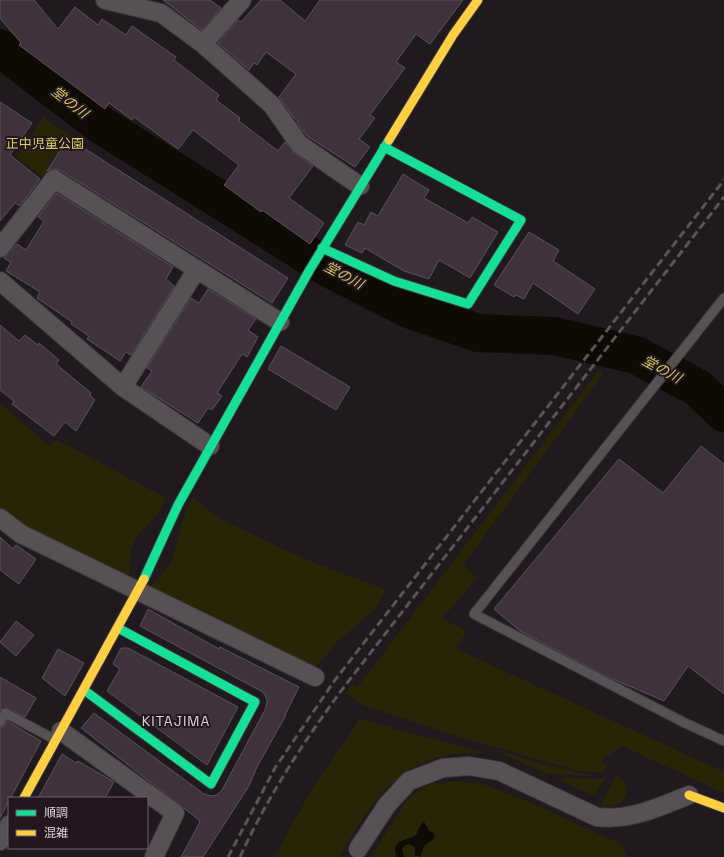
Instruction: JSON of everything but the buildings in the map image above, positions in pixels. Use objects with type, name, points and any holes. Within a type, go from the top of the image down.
[{"type":"street","points":[[105,0],[161,13],[203,44],[272,105],[299,144],[360,186]]},
{"type":"street","points":[[203,44],[242,0]]},
{"type":"street","points":[[25,797],[138,592],[178,505],[308,271],[453,35],[478,0]]},
{"type":"street","points":[[322,248],[394,281],[468,304],[521,220],[384,147]]},
{"type":"street","points":[[0,248],[54,179],[280,322]]},
{"type":"street","points":[[123,387],[197,269]]},
{"type":"street","points":[[0,281],[123,387],[210,446]]},
{"type":"street","points":[[0,518],[20,534],[315,677]]},
{"type":"street","points":[[84,690],[211,784],[255,702],[118,628]]},
{"type":"street","points":[[58,736],[175,813],[154,857]]},
{"type":"street","points":[[355,853],[387,805],[409,781],[443,768],[469,766],[499,771],[598,817],[614,819],[647,811],[689,795],[724,808]]},
{"type":"street","points":[[0,841],[8,827]]},
{"type":"lane","points":[[724,298],[474,614],[683,722],[724,741]]},
{"type":"lane","points":[[0,722],[5,714],[58,736]]},
{"type":"green space","name":"正中児童公園","points":[[43,117],[70,135],[47,167],[53,172],[47,180],[17,157]]},
{"type":"green space","points":[[599,370],[603,374],[463,565],[477,578],[442,619],[467,631],[456,649],[724,772],[724,793],[622,746],[601,761],[608,768],[602,772],[580,771],[459,737],[363,705],[345,693],[352,684],[357,688]]},
{"type":"green space","points":[[0,404],[50,446],[56,439],[166,498],[158,513],[138,535],[131,549],[130,574],[124,577],[8,517],[0,511]]},
{"type":"green space","points":[[192,497],[220,519],[307,560],[386,590],[374,610],[338,641],[313,670],[154,593],[155,589],[151,586],[171,563],[184,517]]},
{"type":"green space","points":[[360,719],[484,753],[456,754],[435,758],[400,776],[373,805],[350,839],[340,857],[274,857],[312,789]]},
{"type":"green space","points":[[493,749],[545,765],[589,775],[545,773]]},
{"type":"green space","points":[[616,775],[626,784],[626,794],[619,804],[614,807],[607,808],[601,806]]},
{"type":"green space","points":[[607,776],[596,793],[592,795],[560,780],[565,778],[597,779]]},
{"type":"green space","points":[[453,781],[480,783],[538,806],[622,845],[627,857],[371,857],[407,800],[428,784]]},
{"type":"shaded area","points":[[691,373],[724,405],[724,419],[683,384]]},
{"type":"shaded area","points":[[424,822],[429,831],[434,833],[435,838],[424,846],[420,857],[415,855],[415,847],[409,844],[404,846],[402,850],[404,857],[397,857],[395,847],[397,844],[416,835],[420,826]]},
{"type":"waterway","name":"堂の川","points":[[0,48],[101,125],[330,269],[411,310],[478,333],[554,336],[636,355],[698,388],[724,413]]},
{"type":"railway","points":[[228,857],[275,768],[335,680],[724,180]]},
{"type":"railway","points":[[240,857],[262,812],[288,769],[344,687],[724,197]]},
{"type":"traffic: fast","points":[[144,579],[178,505],[309,271],[389,140]]},
{"type":"traffic: fast","points":[[322,248],[394,281],[468,304],[521,220],[384,147]]},
{"type":"traffic: fast","points":[[84,690],[211,784],[255,702],[118,628]]},
{"type":"traffic: slow","points":[[389,140],[453,35],[478,0]]},
{"type":"traffic: slow","points":[[25,797],[144,579]]},
{"type":"traffic: slow","points":[[689,795],[724,808]]},
{"type":"district","name":"KITAJIMA","points":[[176,721]]}]
